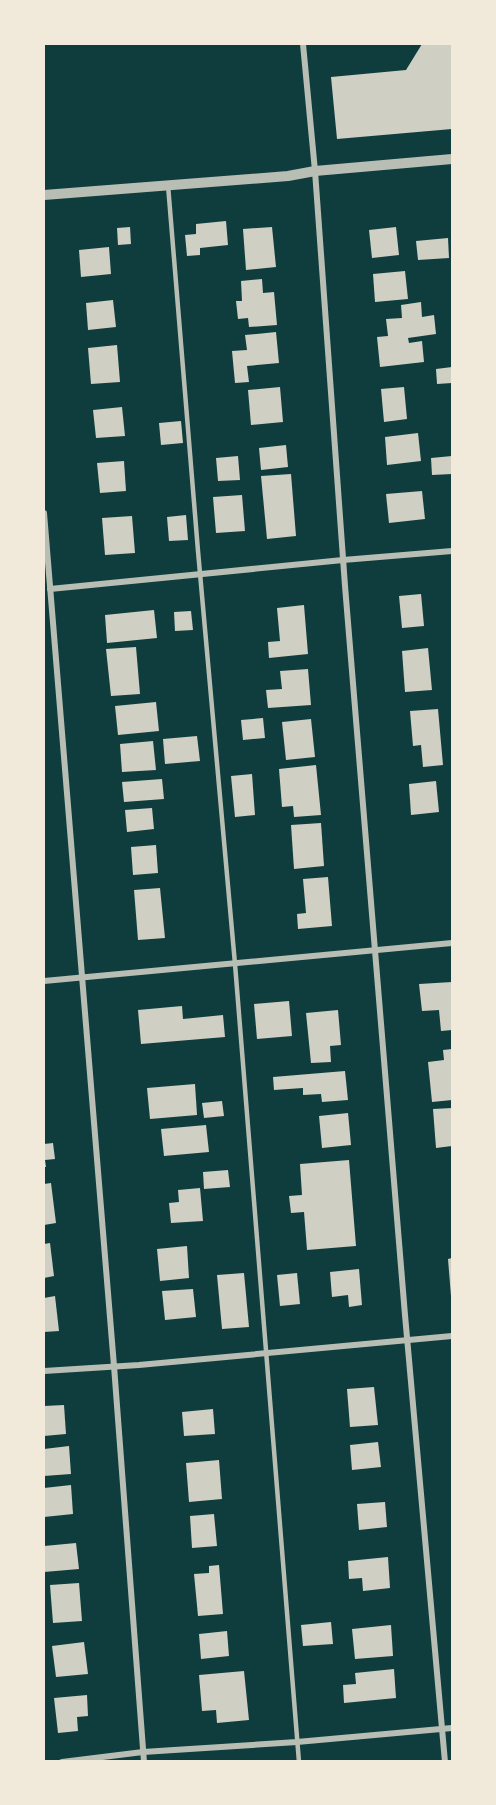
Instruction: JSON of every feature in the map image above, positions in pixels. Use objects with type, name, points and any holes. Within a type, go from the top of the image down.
[{"type":"street","points":[[303,44],[315,171],[343,560],[407,1340],[445,1761]]},
{"type":"street","points":[[44,195],[288,176],[315,171],[453,159]]},
{"type":"street","points":[[44,513],[144,1761]]},
{"type":"street","points":[[50,589],[453,551]]},
{"type":"street","points":[[44,981],[453,943]]},
{"type":"street","points":[[44,1371],[266,1354],[453,1336]]},
{"type":"street","points":[[62,1761],[143,1752],[297,1742],[453,1728]]},
{"type":"lane","points":[[168,186],[235,964],[299,1761]]},
{"type":"building","points":[[422,44],[452,44],[452,129],[337,139],[331,77],[406,70]]},
{"type":"building","points":[[226,221],[228,245],[200,248],[200,255],[187,256],[185,235],[196,234],[196,224]]},
{"type":"building","points":[[130,227],[131,244],[118,245],[117,228]]},
{"type":"building","points":[[272,227],[276,267],[246,270],[243,229]]},
{"type":"building","points":[[396,227],[399,255],[372,258],[369,230]]},
{"type":"building","points":[[448,238],[449,258],[418,260],[416,241]]},
{"type":"building","points":[[109,247],[111,274],[81,277],[79,250]]},
{"type":"building","points":[[405,271],[408,299],[375,302],[373,274]]},
{"type":"building","points":[[262,279],[263,293],[274,292],[277,325],[249,327],[248,318],[238,319],[236,301],[242,301],[241,281]]},
{"type":"building","points":[[113,300],[116,327],[88,330],[86,303]]},
{"type":"building","points":[[421,302],[422,317],[434,315],[436,334],[408,338],[409,343],[422,341],[424,362],[380,367],[377,337],[388,336],[386,319],[402,318],[401,305]]},
{"type":"building","points":[[276,332],[279,363],[247,366],[249,382],[235,383],[232,351],[247,350],[245,335]]},
{"type":"building","points":[[117,345],[120,382],[91,384],[88,348]]},
{"type":"building","points":[[452,367],[452,383],[437,384],[436,369]]},
{"type":"building","points":[[280,387],[283,422],[251,425],[248,390]]},
{"type":"building","points":[[404,387],[407,419],[384,422],[381,389]]},
{"type":"building","points":[[122,407],[125,436],[96,438],[93,410]]},
{"type":"building","points":[[181,421],[183,443],[161,445],[159,423]]},
{"type":"building","points":[[418,433],[421,461],[387,465],[385,437]]},
{"type":"building","points":[[286,445],[288,467],[261,470],[259,448]]},
{"type":"building","points":[[238,456],[240,480],[218,481],[216,458]]},
{"type":"building","points":[[452,456],[452,474],[432,475],[431,458]]},
{"type":"building","points":[[124,461],[126,491],[100,493],[97,463]]},
{"type":"building","points":[[291,474],[296,536],[267,539],[261,476]]},
{"type":"building","points":[[422,491],[425,519],[389,523],[386,494]]},
{"type":"building","points":[[242,495],[245,531],[216,533],[213,497]]},
{"type":"building","points":[[186,515],[188,540],[169,541],[167,517]]},
{"type":"building","points":[[132,516],[135,553],[105,555],[102,518]]},
{"type":"building","points":[[421,594],[424,626],[402,628],[399,596]]},
{"type":"building","points":[[304,605],[308,654],[269,658],[268,642],[280,641],[277,608]]},
{"type":"building","points":[[154,610],[157,638],[107,643],[105,615]]},
{"type":"building","points":[[191,611],[193,630],[175,631],[174,612]]},
{"type":"building","points":[[136,647],[140,694],[111,696],[106,649]]},
{"type":"building","points":[[428,648],[432,690],[405,692],[402,651]]},
{"type":"building","points":[[308,669],[311,705],[268,708],[266,690],[282,689],[280,671]]},
{"type":"building","points":[[156,702],[159,731],[118,735],[115,706]]},
{"type":"building","points":[[438,709],[443,765],[423,767],[421,745],[413,746],[410,711]]},
{"type":"building","points":[[263,718],[265,738],[243,740],[241,720]]},
{"type":"building","points":[[311,719],[315,757],[286,760],[282,722]]},
{"type":"building","points":[[197,736],[200,761],[165,764],[163,739]]},
{"type":"building","points":[[153,741],[156,770],[122,772],[120,744]]},
{"type":"building","points":[[316,765],[321,815],[294,817],[293,806],[282,807],[279,769]]},
{"type":"building","points":[[252,774],[255,815],[235,817],[231,776]]},
{"type":"building","points":[[162,779],[164,799],[124,802],[122,782]]},
{"type":"building","points":[[436,781],[439,812],[411,815],[409,784]]},
{"type":"building","points":[[152,808],[154,829],[127,832],[125,810]]},
{"type":"building","points":[[321,823],[324,866],[294,869],[291,825]]},
{"type":"building","points":[[156,845],[158,873],[133,875],[131,847]]},
{"type":"building","points":[[328,877],[332,926],[298,929],[297,914],[306,913],[303,879]]},
{"type":"building","points":[[160,888],[165,938],[138,940],[134,890]]},
{"type":"building","points":[[452,982],[452,1030],[441,1031],[439,1010],[422,1011],[419,984]]},
{"type":"building","points":[[289,1001],[292,1036],[257,1039],[254,1004]]},
{"type":"building","points":[[182,1006],[183,1019],[223,1015],[225,1037],[141,1044],[138,1010]]},
{"type":"building","points":[[338,1010],[341,1045],[330,1046],[331,1062],[311,1063],[306,1013]]},
{"type":"building","points":[[452,1049],[452,1100],[432,1102],[428,1062],[444,1060],[443,1050]]},
{"type":"building","points":[[345,1071],[348,1100],[322,1102],[321,1094],[303,1095],[303,1088],[274,1090],[273,1077]]},
{"type":"building","points":[[195,1084],[197,1115],[150,1119],[147,1088]]},
{"type":"building","points":[[222,1101],[224,1116],[204,1118],[202,1103]]},
{"type":"building","points":[[452,1108],[452,1146],[436,1148],[433,1109]]},
{"type":"building","points":[[348,1113],[351,1145],[322,1148],[319,1116]]},
{"type":"building","points":[[206,1125],[209,1152],[164,1156],[161,1129]]},
{"type":"building","points":[[53,1143],[55,1159],[45,1160],[46,1167],[44,1167],[44,1144]]},
{"type":"building","points":[[349,1160],[356,1246],[307,1250],[304,1212],[291,1213],[289,1196],[302,1195],[300,1164]]},
{"type":"building","points":[[228,1170],[230,1187],[204,1189],[203,1172]]},
{"type":"building","points":[[51,1183],[56,1223],[44,1225],[44,1184]]},
{"type":"building","points":[[200,1188],[203,1221],[171,1223],[169,1203],[179,1202],[178,1190]]},
{"type":"building","points":[[50,1243],[54,1276],[44,1278],[44,1244]]},
{"type":"building","points":[[187,1246],[189,1278],[160,1281],[157,1249]]},
{"type":"building","points":[[452,1258],[452,1296],[451,1296],[448,1259]]},
{"type":"building","points":[[359,1269],[362,1305],[349,1307],[348,1295],[332,1297],[330,1272]]},
{"type":"building","points":[[244,1273],[249,1327],[222,1329],[217,1275]]},
{"type":"building","points":[[297,1273],[300,1304],[280,1306],[277,1275]]},
{"type":"building","points":[[193,1289],[196,1317],[165,1320],[162,1291]]},
{"type":"building","points":[[55,1296],[59,1331],[44,1332],[44,1298]]},
{"type":"building","points":[[374,1387],[378,1425],[350,1427],[347,1389]]},
{"type":"building","points":[[64,1405],[66,1434],[44,1436],[44,1406]]},
{"type":"building","points":[[213,1409],[215,1434],[184,1436],[182,1412]]},
{"type":"building","points":[[378,1442],[381,1467],[352,1470],[350,1445]]},
{"type":"building","points":[[69,1446],[71,1474],[44,1476],[44,1449]]},
{"type":"building","points":[[219,1460],[222,1499],[189,1502],[186,1463]]},
{"type":"building","points":[[71,1485],[73,1514],[44,1517],[44,1488]]},
{"type":"building","points":[[385,1502],[387,1527],[359,1530],[357,1504]]},
{"type":"building","points":[[214,1514],[217,1546],[192,1548],[190,1516]]},
{"type":"building","points":[[76,1543],[79,1569],[44,1572],[44,1546]]},
{"type":"building","points":[[388,1557],[390,1588],[363,1591],[362,1578],[349,1579],[348,1561]]},
{"type":"building","points":[[219,1565],[223,1614],[198,1616],[194,1574],[209,1573],[209,1566]]},
{"type":"building","points":[[79,1583],[82,1621],[53,1623],[50,1585]]},
{"type":"building","points":[[331,1622],[333,1644],[303,1646],[301,1625]]},
{"type":"building","points":[[391,1625],[393,1656],[355,1659],[352,1629]]},
{"type":"building","points":[[227,1631],[229,1656],[201,1659],[199,1634]]},
{"type":"building","points":[[84,1642],[88,1674],[56,1677],[52,1646]]},
{"type":"building","points":[[394,1669],[396,1698],[344,1703],[343,1685],[356,1684],[355,1673]]},
{"type":"building","points":[[244,1671],[249,1720],[217,1723],[216,1710],[202,1711],[199,1675]]},
{"type":"building","points":[[87,1695],[88,1716],[77,1717],[78,1731],[58,1733],[54,1698]]}]
